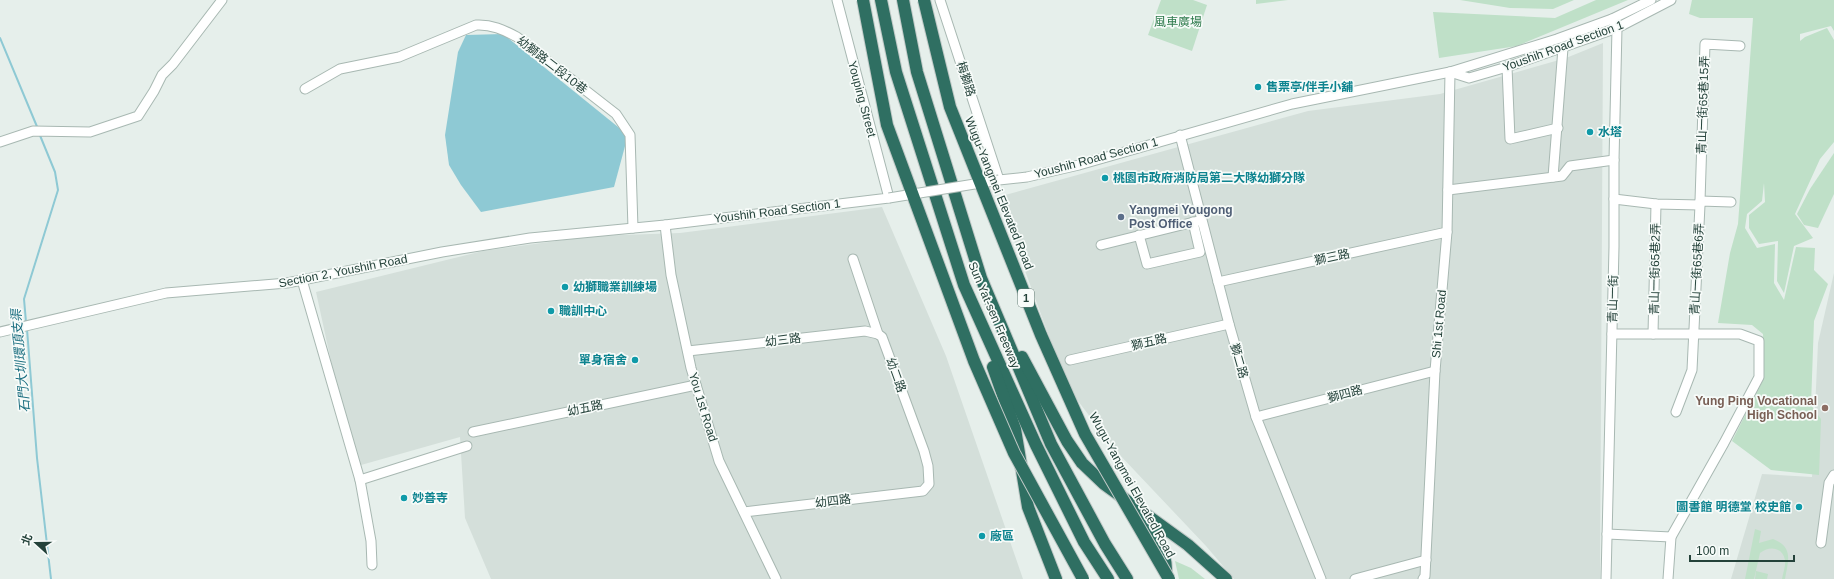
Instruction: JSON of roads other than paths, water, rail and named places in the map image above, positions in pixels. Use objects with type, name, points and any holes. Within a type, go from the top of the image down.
[{"type":"highway","points":[[862,0],[887,125],[974,361],[1014,452],[1083,579]]},
{"type":"highway","name":"Sun Yat-sen Freeway","points":[[881,0],[896,72],[964,284],[1036,445],[1084,542],[1108,579]]},
{"type":"highway","name":"Sun Yat-sen Freeway","points":[[903,0],[917,72],[981,278],[1051,444],[1105,544],[1127,579]]},
{"type":"highway","name":"Wugu-Yangmei Elevated Road","points":[[924,0],[950,107],[1041,335],[1085,434],[1169,579]]},
{"type":"highway","points":[[964,284],[1015,429],[1028,507],[1056,579]]},
{"type":"highway","points":[[988,296],[1067,441],[1078,457],[1104,484],[1188,545],[1226,579]]},
{"type":"highway","points":[[1136,507],[1156,535],[1166,566],[1165,579]]},
{"type":"highway","points":[[1046,556],[1065,579]]},
{"type":"street","points":[[0,142],[37,131],[90,132],[138,116],[162,75],[173,64],[222,0]]},
{"type":"street","name":"Youping Street","points":[[837,0],[889,198]]},
{"type":"street","name":"梅獅路","points":[[940,0],[999,180]]},
{"type":"street","name":"Youshih Road Section 1","points":[[665,225],[889,198],[999,180],[1027,177],[1079,165],[1292,104],[1450,72],[1557,39],[1612,20],[1651,0]]},
{"type":"street","name":"Youshih Road Section 1","points":[[1450,72],[1469,78],[1507,68],[1617,28],[1671,0]]},
{"type":"street","points":[[1612,20],[1617,28]]},
{"type":"street","name":"幼獅路二段10巷","points":[[305,89],[340,69],[399,57],[476,25],[486,24],[504,30],[517,37],[616,114],[630,135],[632,228]]},
{"type":"street","name":"青山一街","points":[[1606,579],[1617,28]]},
{"type":"street","name":"青山一街65巷15弄","points":[[1700,203],[1705,44],[1740,46]]},
{"type":"street","points":[[1553,177],[1563,48]]},
{"type":"street","points":[[1507,68],[1510,139],[1558,128]]},
{"type":"street","name":"Shi 1st Road","points":[[1424,577],[1435,371],[1446,232],[1450,72]]},
{"type":"street","name":"獅二路","points":[[1180,135],[1197,221],[1218,282],[1256,417],[1321,579]]},
{"type":"street","points":[[1448,190],[1562,176],[1570,166],[1614,160]]},
{"type":"street","points":[[1614,199],[1656,204],[1731,202]]},
{"type":"street","name":"青山一街65巷6弄","points":[[1676,412],[1692,370],[1700,203]]},
{"type":"street","name":"青山一街65巷2弄","points":[[1653,334],[1656,204]]},
{"type":"street","points":[[1101,245],[1139,235],[1197,221],[1200,252],[1147,264],[1139,235]]},
{"type":"street","name":"Section 2, Youshih Road","points":[[0,332],[166,293],[287,284],[449,251],[530,238],[665,225]]},
{"type":"street","name":"You 1st Road","points":[[665,225],[671,275],[688,351],[696,385],[719,461],[776,579]]},
{"type":"street","name":"獅三路","points":[[1218,282],[1446,232]]},
{"type":"street","name":"幼二路","points":[[853,259],[878,334],[882,337],[928,466],[929,484],[923,491]]},
{"type":"street","points":[[302,280],[360,480],[371,541],[372,565]]},
{"type":"street","name":"獅五路","points":[[1070,360],[1229,324]]},
{"type":"street","name":"幼三路","points":[[688,351],[865,331],[878,334]]},
{"type":"street","points":[[1612,334],[1740,334],[1759,341],[1759,376],[1724,444],[1671,537],[1668,579]]},
{"type":"street","name":"獅四路","points":[[1256,417],[1435,371]]},
{"type":"street","name":"幼五路","points":[[473,432],[696,385]]},
{"type":"street","points":[[360,480],[467,446]]},
{"type":"street","points":[[1821,543],[1829,483],[1834,475]]},
{"type":"street","name":"幼四路","points":[[744,512],[923,491]]},
{"type":"street","points":[[1607,534],[1671,537]]},
{"type":"street","points":[[1355,579],[1426,560]]},
{"type":"water","points":[[503,34],[628,135],[614,187],[481,212],[461,185],[449,165],[445,135],[458,52],[466,35]]},
{"type":"waterway","name":"石門大圳環頂支渠","points":[[0,38],[38,129]]},
{"type":"waterway","name":"石門大圳環頂支渠","points":[[26,322],[24,299],[58,190],[55,172],[39,133]]},
{"type":"waterway","name":"石門大圳環頂支渠","points":[[27,329],[37,458],[51,579]]},
{"type":"place","name":"售票亭/伴手小舖","points":[[1258,87]]},
{"type":"place","name":"水塔","points":[[1590,132]]},
{"type":"place","name":"桃園市政府消防局第二大隊幼獅分隊","points":[[1105,178]]},
{"type":"place","name":"Yangmei Yougong Post Office","points":[[1121,217]]},
{"type":"place","name":"幼獅職業訓練場","points":[[565,287]]},
{"type":"place","name":"職訓中心","points":[[551,311]]},
{"type":"place","name":"單身宿舍","points":[[635,360]]},
{"type":"place","name":"Yung Ping Vocational High School","points":[[1825,408]]},
{"type":"place","name":"妙善寺","points":[[404,498]]},
{"type":"place","name":"圖書館 明德堂 校史館","points":[[1799,507]]},
{"type":"place","name":"廠區","points":[[982,536]]},
{"type":"park label","name":"風車廣場","points":[[1178,22]]}]
